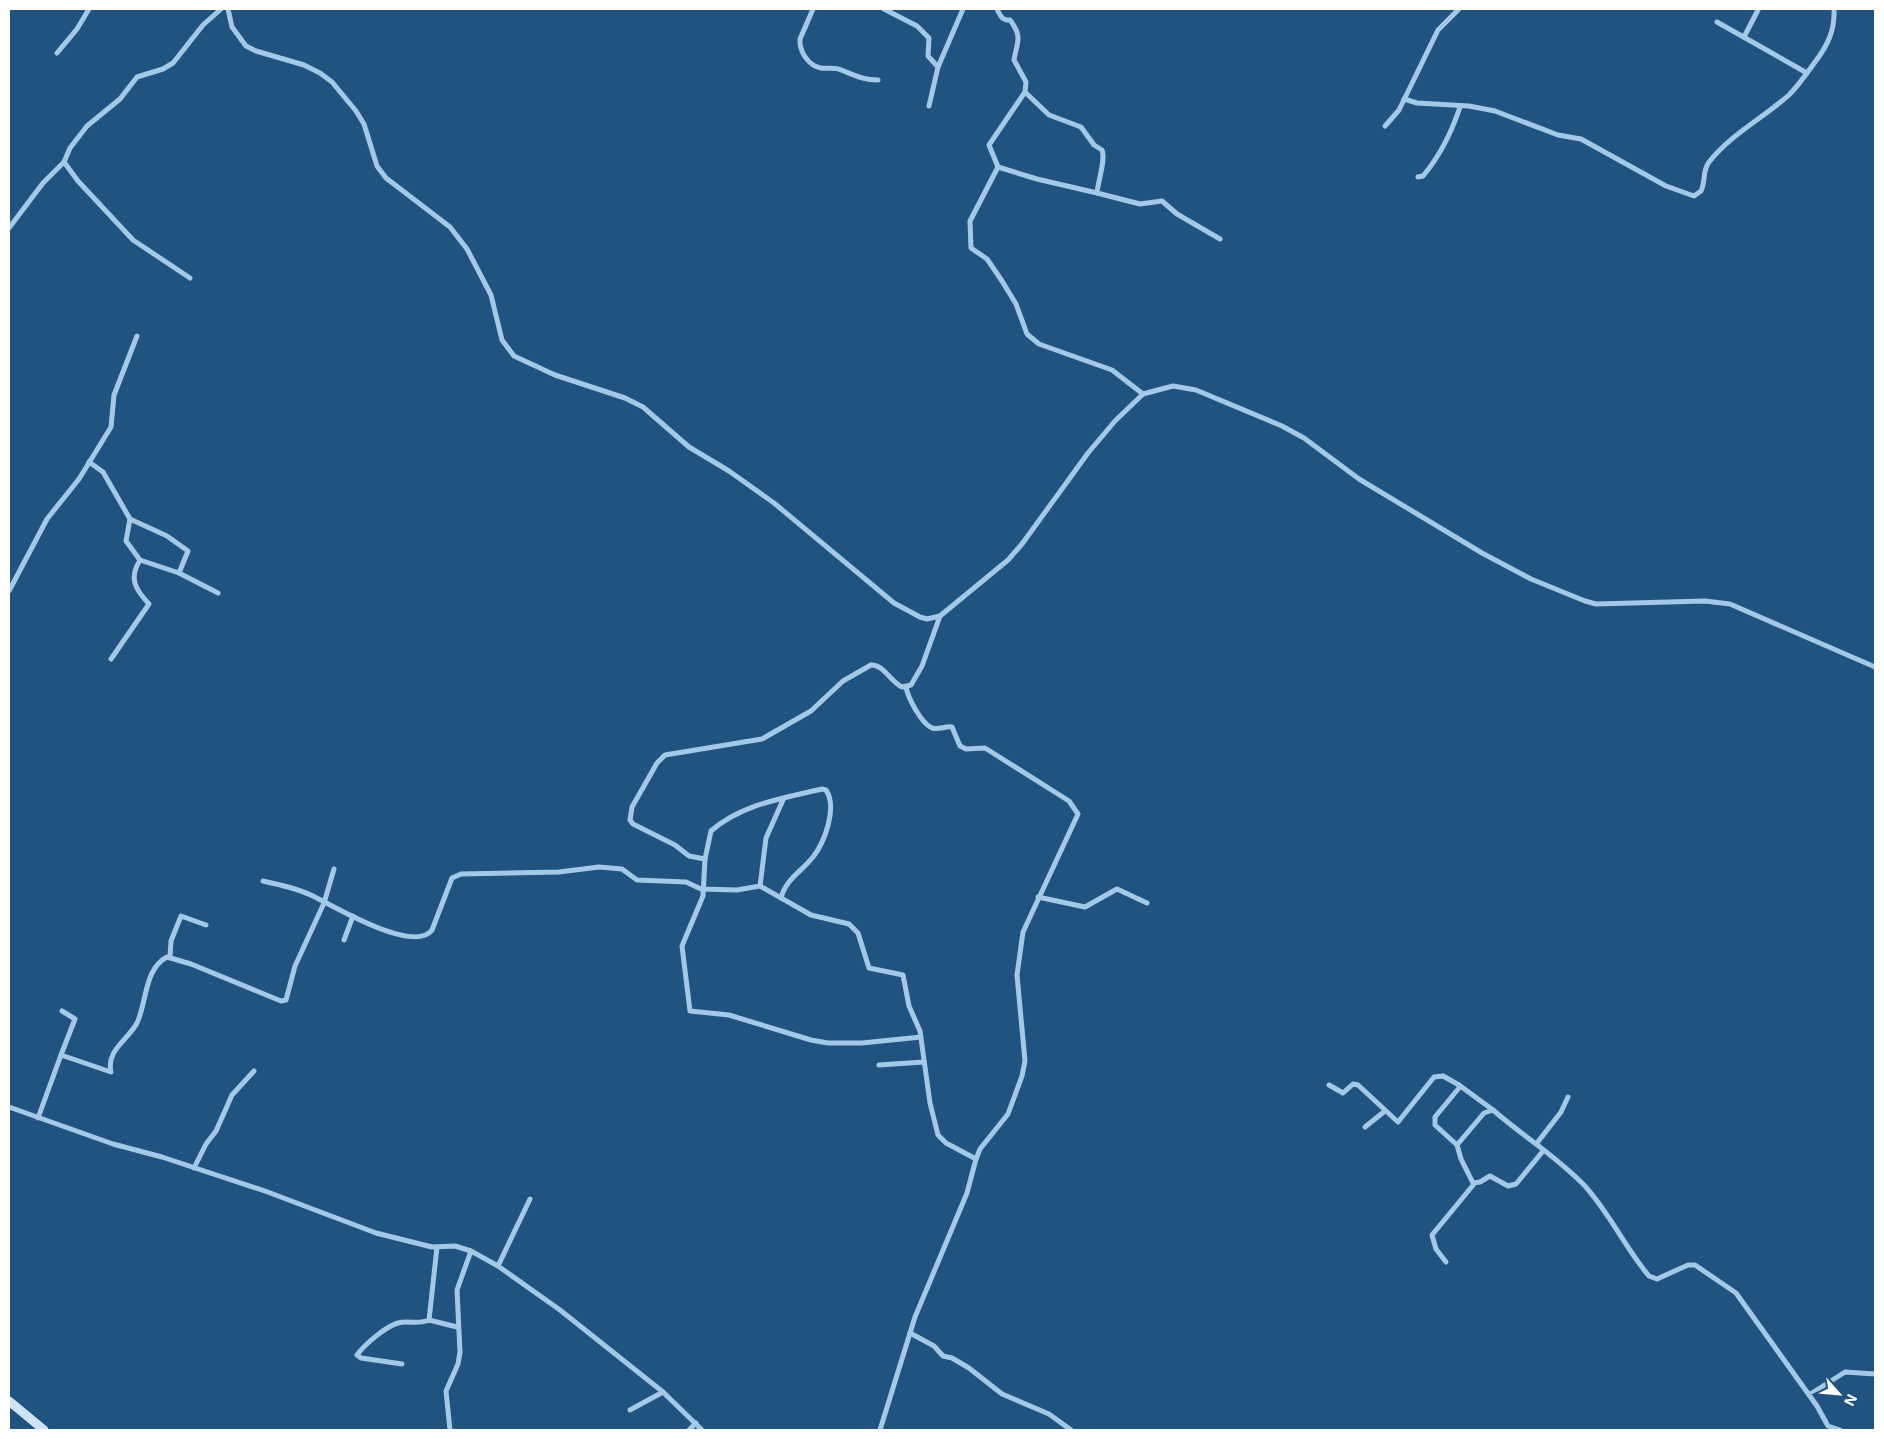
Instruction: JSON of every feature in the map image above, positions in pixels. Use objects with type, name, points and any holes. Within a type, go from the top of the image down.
[{"type":"street","points":[[57,53],[77,29],[90,9]]},
{"type":"street","points":[[9,228],[43,183],[64,162],[76,139],[92,121],[120,99],[136,77],[164,69],[173,63],[203,25],[221,9]]},
{"type":"street","points":[[228,9],[232,28],[246,46],[256,51],[304,65],[320,73],[332,82],[356,111],[364,124],[377,166],[386,178],[450,227],[467,248],[490,295],[502,340],[514,356],[555,375],[625,398],[643,407],[688,447],[729,471],[774,503],[894,604],[920,617],[927,619],[940,616],[1008,560],[1022,544],[1088,453],[1115,421],[1143,394],[1173,386],[1196,390],[1282,426],[1304,438],[1359,479],[1482,553],[1531,580],[1596,604],[1705,601],[1730,604],[1875,667]]},
{"type":"street","points":[[813,9],[800,40],[800,45],[807,60],[818,68],[838,69],[858,78],[878,80]]},
{"type":"street","points":[[884,9],[917,26],[928,35],[928,56],[938,67]]},
{"type":"street","points":[[929,106],[938,67],[963,9]]},
{"type":"street","points":[[997,9],[1005,20],[1010,20],[1017,29],[1019,45],[1014,60],[1026,82],[1025,92],[989,145],[998,167],[970,221],[971,248],[987,260],[1002,281],[1016,304],[1027,334],[1039,344],[1112,370],[1143,394]]},
{"type":"street","points":[[1385,126],[1399,110],[1438,30],[1460,9]]},
{"type":"street","points":[[1404,99],[1460,107],[1469,106],[1495,111],[1558,135],[1581,139],[1666,186],[1694,196],[1701,191],[1706,166],[1716,154],[1746,126],[1768,112],[1790,94],[1807,72],[1832,35],[1835,22],[1834,9]]},
{"type":"street","points":[[1744,37],[1758,10]]},
{"type":"street","points":[[1717,22],[1807,72]]},
{"type":"street","points":[[1025,92],[1049,115],[1081,127],[1094,145],[1102,150],[1104,156],[1098,177],[1097,193]]},
{"type":"street","points":[[1418,177],[1423,176],[1430,168],[1456,120],[1460,107]]},
{"type":"street","points":[[64,162],[78,181],[133,240],[190,278]]},
{"type":"street","points":[[998,167],[1037,179],[1140,204],[1162,201],[1177,214],[1220,239]]},
{"type":"street","points":[[9,591],[47,519],[89,462],[111,427],[114,395],[137,336]]},
{"type":"street","points":[[89,462],[104,472],[130,519],[167,536],[187,549],[189,554],[179,573]]},
{"type":"street","points":[[130,519],[126,541],[140,560],[179,573],[218,593]]},
{"type":"street","points":[[111,659],[149,604],[137,591],[134,584],[134,574],[140,560]]},
{"type":"street","points":[[705,860],[683,854],[675,844],[640,829],[630,820],[632,807],[661,757],[676,752],[762,739],[810,711],[843,682],[871,664],[879,667],[898,685],[906,687],[911,685],[922,666],[940,616]]},
{"type":"street","points":[[880,1430],[910,1333],[939,1257],[967,1193],[980,1149],[1008,1114],[1025,1068],[1018,975],[1023,932],[1078,814],[1073,804],[986,748],[966,749],[960,746],[952,728],[932,728],[910,702],[906,687]]},
{"type":"street","points":[[782,898],[787,883],[814,856],[827,827],[830,808],[829,794],[824,790],[783,800],[770,801],[748,809],[714,829],[708,838],[704,889],[700,904],[682,946],[690,1011],[729,1015],[811,1040],[828,1042],[862,1043],[921,1037]]},
{"type":"street","points":[[760,886],[766,838],[783,800]]},
{"type":"street","points":[[263,881],[291,888],[396,935],[416,938],[426,936],[432,930],[440,914],[452,878],[461,874],[559,872],[599,867],[622,870],[638,880],[686,882],[704,889],[737,890],[760,886],[811,915],[849,924],[858,933],[869,968],[902,974],[909,1006],[921,1037],[930,1104],[938,1135],[946,1144],[976,1160]]},
{"type":"street","points":[[61,1055],[111,1072],[110,1067],[114,1052],[136,1024],[151,976],[161,961],[170,957],[281,1001],[286,1000],[295,966],[324,903],[334,869]]},
{"type":"street","points":[[1038,897],[1085,907],[1118,889],[1147,903]]},
{"type":"street","points":[[170,957],[171,941],[181,916],[206,925]]},
{"type":"street","points":[[344,940],[353,916]]},
{"type":"street","points":[[38,1118],[74,1019],[62,1011]]},
{"type":"street","points":[[879,1065],[924,1062]]},
{"type":"street","points":[[194,1168],[206,1144],[214,1135],[232,1095],[254,1071]]},
{"type":"street","points":[[1329,1085],[1343,1093],[1355,1084],[1398,1122],[1436,1075],[1444,1076],[1459,1085],[1493,1110],[1521,1135],[1537,1143],[1543,1151],[1554,1157],[1585,1186],[1652,1278],[1660,1278],[1695,1265],[1732,1289],[1809,1395],[1827,1428],[1840,1430]]},
{"type":"street","points":[[1459,1085],[1435,1120],[1437,1128],[1458,1145],[1461,1159],[1470,1180],[1474,1184]]},
{"type":"street","points":[[1537,1143],[1561,1112],[1568,1097]]},
{"type":"street","points":[[9,1107],[113,1144],[266,1191],[376,1233],[437,1246],[454,1246],[471,1252],[498,1266],[560,1310],[663,1392],[702,1430]]},
{"type":"street","points":[[1365,1127],[1385,1110]]},
{"type":"street","points":[[1458,1145],[1484,1113],[1493,1110]]},
{"type":"street","points":[[1446,1262],[1436,1249],[1432,1236],[1474,1184],[1490,1176],[1508,1186],[1514,1186],[1543,1151]]},
{"type":"street","points":[[498,1266],[530,1199]]},
{"type":"street","points":[[429,1320],[437,1246]]},
{"type":"street","points":[[450,1430],[446,1391],[458,1364],[460,1352],[457,1327],[457,1290],[471,1252]]},
{"type":"street","points":[[402,1364],[362,1358],[357,1355],[364,1346],[396,1324],[416,1324],[429,1320],[457,1327]]},
{"type":"street","points":[[910,1333],[934,1346],[943,1356],[952,1358],[969,1368],[1002,1394],[1016,1402],[1040,1409],[1071,1430]]},
{"type":"street","points":[[1809,1395],[1845,1372],[1875,1374]]},
{"type":"street","points":[[630,1410],[663,1392]]},
{"type":"street","points":[[9,1401],[44,1430]]},
{"type":"street","points":[[689,1430],[696,1423]]}]
